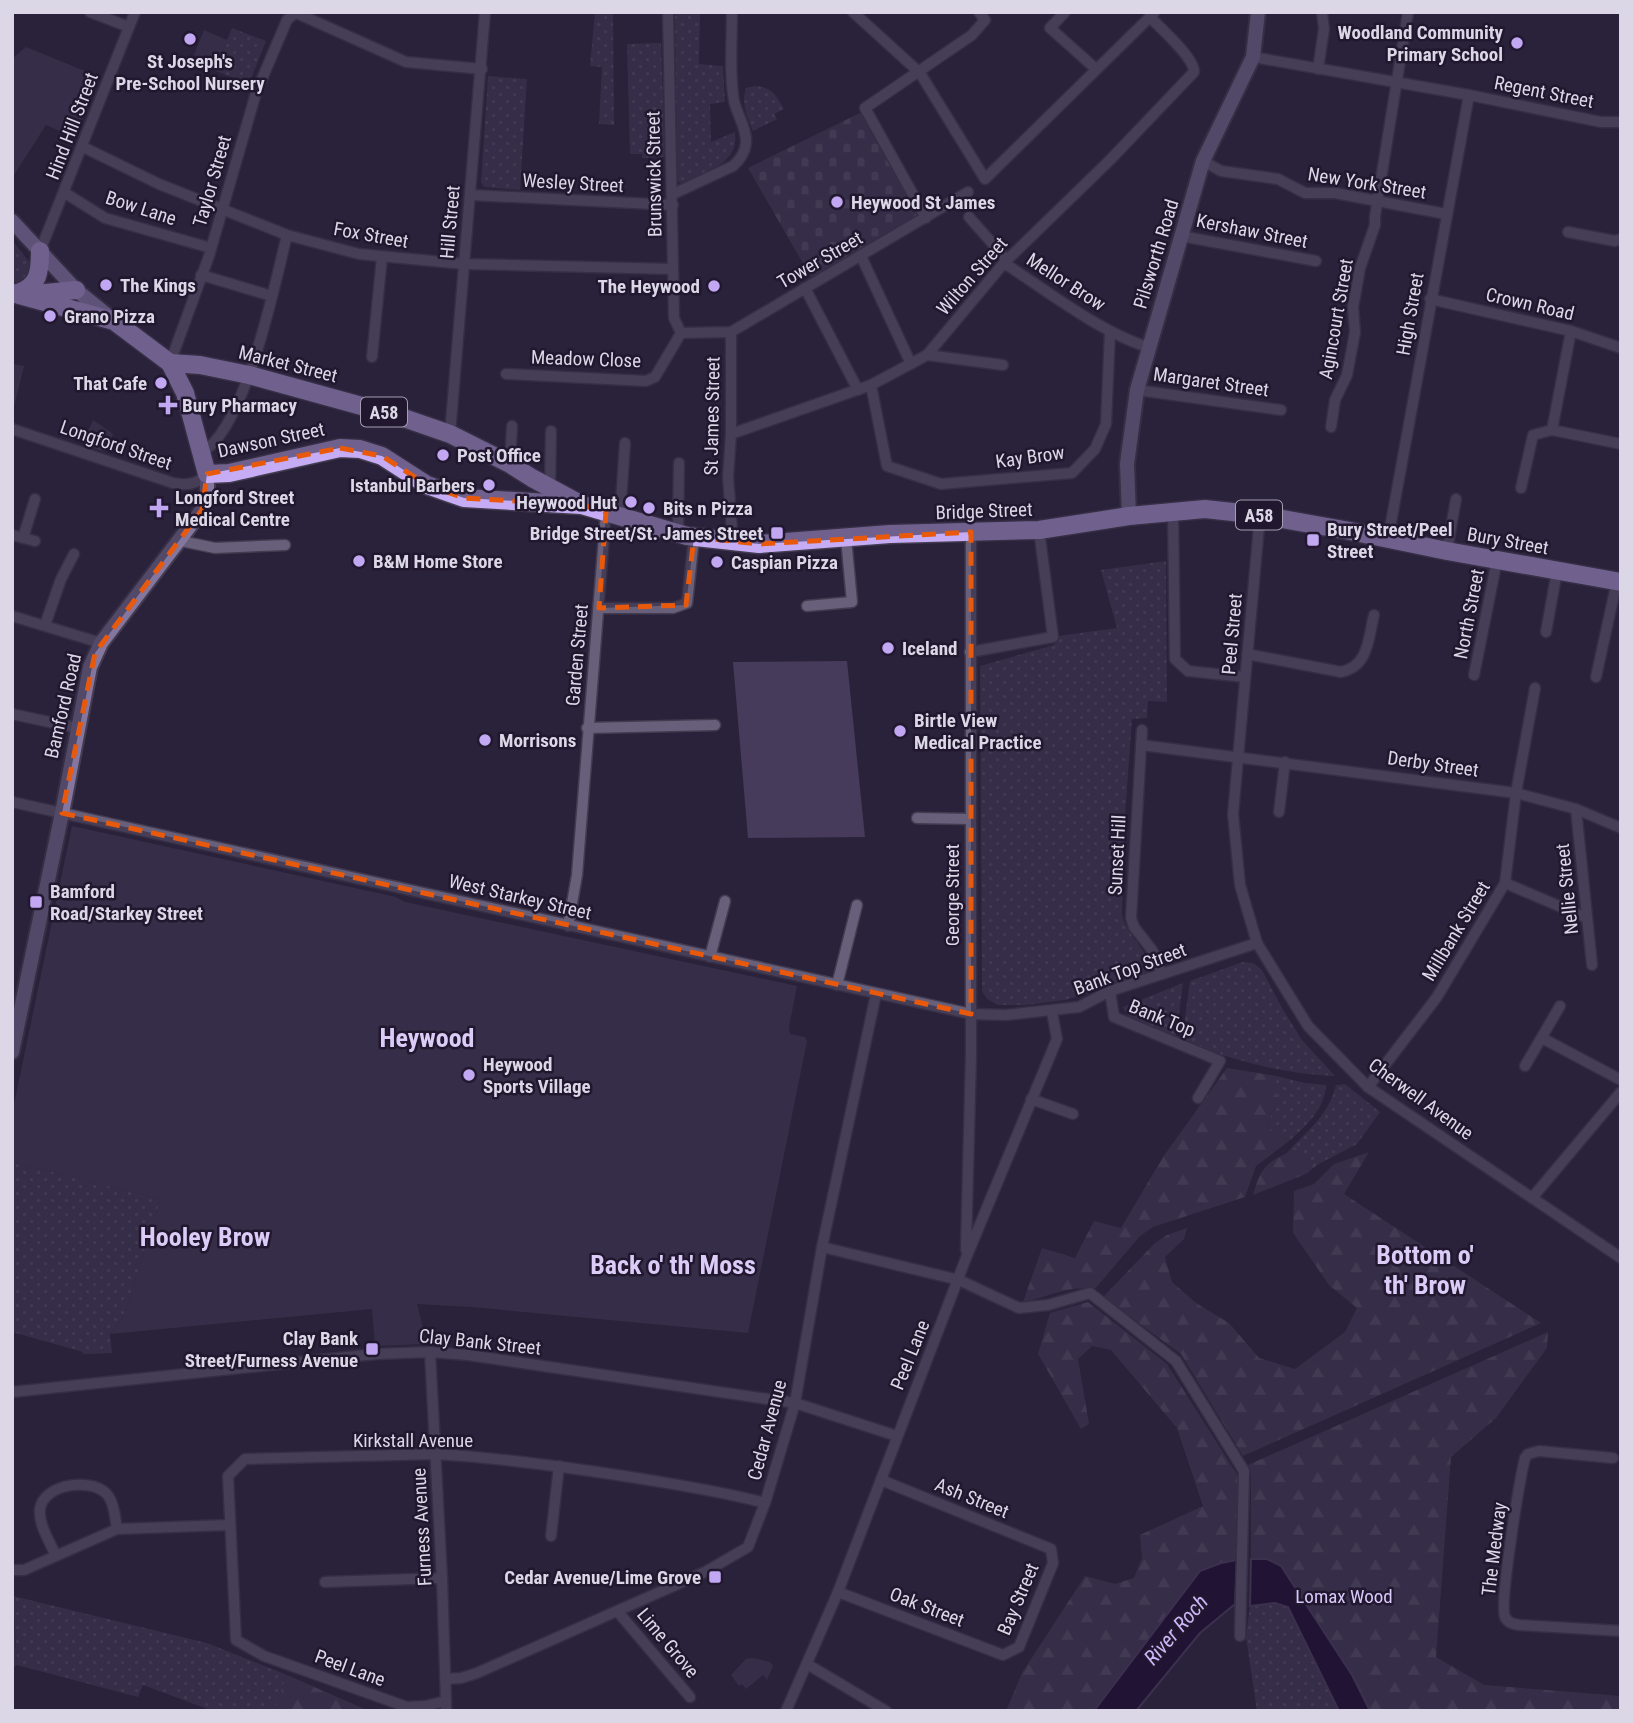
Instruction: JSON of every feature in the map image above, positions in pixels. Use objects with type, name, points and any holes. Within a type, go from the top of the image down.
[{"type":"highway","points":[[14,294],[28,289],[36,281],[40,251]]},
{"type":"highway","points":[[14,294],[54,293],[76,289]]},
{"type":"highway","points":[[14,294],[114,321],[170,363]]},
{"type":"highway","name":"Market Street","points":[[170,363],[200,365],[249,375],[362,405],[450,434],[582,505]]},
{"type":"highway","name":"Bamford Road","points":[[170,363],[185,393],[207,474]]},
{"type":"highway","name":"Dawson Street","points":[[207,474],[229,473],[340,447],[360,449],[382,456],[427,485],[464,498],[582,505]]},
{"type":"highway","points":[[522,500],[532,478]]},
{"type":"highway","name":"Bridge Street","points":[[582,505],[686,536],[733,542],[793,543],[846,538],[1039,530],[1129,516],[1205,509],[1260,515],[1388,540]]},
{"type":"highway","name":"Bury Street","points":[[1388,540],[1619,581]]},
{"type":"main road","points":[[12,221],[76,289],[114,321]]},
{"type":"street","points":[[90,12],[129,27]]},
{"type":"street","name":"Hind Hill Street","points":[[40,251],[135,12]]},
{"type":"street","name":"Hill Street","points":[[450,434],[485,12]]},
{"type":"street","name":"Brunswick Street","points":[[668,12],[672,269],[674,318],[681,333]]},
{"type":"street","points":[[673,200],[733,166],[742,155],[746,138],[734,103],[732,85],[732,12]]},
{"type":"street","points":[[853,12],[920,73],[985,179],[1152,15]]},
{"type":"street","points":[[926,218],[865,108],[972,36],[985,20],[979,12]]},
{"type":"street","points":[[1065,12],[1051,28],[1096,69]]},
{"type":"street","name":"Pilsworth Road","points":[[1129,516],[1127,464],[1137,390],[1148,347],[1203,161],[1253,57],[1258,12]]},
{"type":"street","points":[[1318,69],[1324,29],[1322,12]]},
{"type":"street","points":[[1377,201],[1408,12]]},
{"type":"street","points":[[295,13],[406,62],[482,69]]},
{"type":"street","name":"Taylor Street","points":[[170,363],[211,248],[256,93],[287,20],[295,13]]},
{"type":"street","name":"Wilton Street","points":[[731,434],[872,386],[927,355],[1005,262],[1110,160],[1194,72],[1194,65],[1152,15]]},
{"type":"street","name":"Regent Street","points":[[1253,57],[1469,95],[1589,120],[1620,122]]},
{"type":"street","name":"High Street","points":[[1388,540],[1469,95]]},
{"type":"street","points":[[1620,122],[1621,129]]},
{"type":"street","name":"Fox Street","points":[[83,147],[159,184],[287,235],[359,254],[464,264],[672,269]]},
{"type":"street","name":"New York Street","points":[[1203,161],[1221,171],[1278,179],[1305,192],[1335,193],[1446,214]]},
{"type":"street","name":"Tower Street","points":[[681,333],[731,332],[968,192]]},
{"type":"street","name":"Bow Lane","points":[[65,193],[105,218],[211,248]]},
{"type":"street","name":"Wesley Street","points":[[471,195],[673,200]]},
{"type":"street","name":"Agincourt Street","points":[[1331,427],[1335,400],[1347,375],[1355,332],[1353,307],[1360,268],[1375,225],[1377,201]]},
{"type":"street","name":"Mellor Brow","points":[[969,217],[1005,262],[1110,331],[1148,347]]},
{"type":"street","points":[[1568,232],[1615,242],[1621,239]]},
{"type":"street","points":[[200,453],[217,441],[234,412],[249,375],[287,235]]},
{"type":"street","name":"Kershaw Street","points":[[1181,236],[1316,261]]},
{"type":"street","points":[[861,256],[911,364]]},
{"type":"street","points":[[372,357],[382,257]]},
{"type":"street","points":[[201,275],[272,296]]},
{"type":"street","points":[[805,288],[858,390]]},
{"type":"street","name":"Crown Road","points":[[1430,299],[1571,331],[1621,348]]},
{"type":"street","name":"Kay Brow","points":[[872,386],[887,466],[941,484],[1072,473],[1094,449],[1106,424],[1110,331]]},
{"type":"street","points":[[1552,430],[1571,331]]},
{"type":"street","name":"St James Street","points":[[731,332],[731,434],[728,477],[733,542]]},
{"type":"street","name":"Meadow Close","points":[[506,374],[646,381],[655,377],[681,333]]},
{"type":"street","points":[[927,355],[1003,365]]},
{"type":"street","name":"Margaret Street","points":[[1137,390],[1281,410]]},
{"type":"street","points":[[510,464],[512,426]]},
{"type":"street","name":"Longford Street","points":[[12,429],[183,485],[198,482],[207,474]]},
{"type":"street","points":[[1521,488],[1533,435],[1552,430],[1621,444]]},
{"type":"street","points":[[550,488],[551,431]]},
{"type":"street","name":"Garden Street","points":[[568,926],[577,875],[587,728],[599,608],[625,443]]},
{"type":"street","points":[[599,608],[673,608],[687,603],[686,536],[679,463]]},
{"type":"street","name":"Bamford Road","points":[[12,1052],[90,667],[101,643],[202,510],[207,495],[207,474]]},
{"type":"street","points":[[35,499],[18,537],[35,541]]},
{"type":"street","points":[[1447,551],[1456,499]]},
{"type":"street","points":[[1173,512],[1175,659],[1188,671],[1245,677]]},
{"type":"street","name":"Peel Street","points":[[1237,756],[1260,515]]},
{"type":"street","points":[[970,652],[1053,637],[1039,530]]},
{"type":"street","name":"George Street","points":[[966,1258],[971,1014],[971,532]]},
{"type":"street","points":[[807,606],[852,602],[846,538]]},
{"type":"street","points":[[181,541],[215,548],[285,545]]},
{"type":"street","points":[[45,625],[61,579],[74,554]]},
{"type":"street","name":"North Street","points":[[1474,675],[1497,561]]},
{"type":"street","points":[[1545,632],[1557,571]]},
{"type":"street","points":[[1597,677],[1619,581]]},
{"type":"street","points":[[1247,654],[1341,672],[1349,670],[1361,662],[1364,656],[1374,615]]},
{"type":"street","points":[[12,616],[101,643]]},
{"type":"street","name":"Millbank Street","points":[[1368,1087],[1437,997],[1505,883],[1516,793],[1535,688]]},
{"type":"street","points":[[12,714],[77,728]]},
{"type":"street","points":[[587,728],[715,725]]},
{"type":"street","name":"Sunset Hill","points":[[1142,730],[1131,918],[1134,928],[1152,950],[1162,974]]},
{"type":"street","name":"Derby Street","points":[[1141,745],[1516,793],[1576,809],[1621,828]]},
{"type":"street","name":"Cherwell Avenue","points":[[1237,756],[1233,814],[1240,885],[1257,943],[1308,1026],[1368,1087],[1621,1258]]},
{"type":"street","points":[[1279,812],[1285,762]]},
{"type":"street","name":"West Starkey Street","points":[[12,803],[971,1014]]},
{"type":"street","name":"Nellie Street","points":[[1576,809],[1592,965]]},
{"type":"street","points":[[917,818],[970,819]]},
{"type":"street","points":[[1505,883],[1587,918]]},
{"type":"street","points":[[710,957],[725,901]]},
{"type":"street","points":[[837,985],[856,905]]},
{"type":"street","name":"Bank Top Street","points":[[971,1014],[1006,1015],[1079,1007],[1110,991],[1257,943]]},
{"type":"street","name":"Bank Top","points":[[1110,991],[1114,1017],[1220,1061],[1198,1098]]},
{"type":"street","name":"Cedar Avenue","points":[[445,1679],[477,1673],[618,1612],[705,1572],[748,1547],[765,1503],[795,1403],[822,1247],[876,994]]},
{"type":"street","points":[[1525,1066],[1560,1006]]},
{"type":"street","name":"Peel Lane","points":[[786,1711],[838,1592],[966,1258],[1057,1039],[1052,1012]]},
{"type":"street","points":[[1542,1038],[1621,1080]]},
{"type":"street","points":[[1532,1198],[1621,1092]]},
{"type":"street","points":[[1031,1099],[1073,1114]]},
{"type":"street","points":[[822,1247],[959,1280],[1019,1308],[1048,1305],[1090,1293],[1176,1361],[1244,1471],[1240,1636]]},
{"type":"street","name":"Clay Bank Street","points":[[12,1392],[376,1354],[430,1352],[468,1355],[795,1403],[897,1436]]},
{"type":"street","name":"Furness Avenue","points":[[430,1352],[446,1706]]},
{"type":"street","name":"The Medway","points":[[1612,1458],[1539,1451],[1528,1454],[1525,1458],[1505,1581],[1504,1612],[1511,1623],[1519,1625],[1621,1630]]},
{"type":"street","name":"Kirkstall Avenue","points":[[236,1640],[228,1525],[228,1476],[245,1460],[435,1454],[559,1465],[736,1495],[765,1503]]},
{"type":"street","points":[[551,1536],[559,1465]]},
{"type":"street","name":"Ash Street","points":[[881,1480],[1051,1549]]},
{"type":"street","points":[[56,1556],[40,1517],[40,1509],[49,1493],[58,1489],[84,1485],[102,1489],[113,1506],[117,1529]]},
{"type":"street","points":[[12,1570],[24,1570],[117,1529],[228,1525]]},
{"type":"street","name":"Bay Street","points":[[1003,1655],[1019,1647],[1053,1563],[1051,1549]]},
{"type":"street","points":[[325,1582],[442,1578]]},
{"type":"street","name":"Oak Street","points":[[838,1592],[1003,1655]]},
{"type":"street","name":"Lime Grove","points":[[618,1612],[690,1697]]},
{"type":"street","name":"Peel Lane","points":[[236,1640],[264,1656],[407,1707],[446,1706]]},
{"type":"street","points":[[807,1664],[886,1711]]},
{"type":"highlighted area","points":[[340,448],[382,456],[427,485],[464,498],[582,505],[606,512],[599,608],[686,605],[694,537],[759,544],[971,532],[971,1014],[62,813],[95,653],[202,510],[207,474]]},
{"type":"green space","points":[[595,12],[613,12],[614,125],[599,124],[602,67],[590,66]]},
{"type":"green space","points":[[675,12],[700,12],[699,64],[723,66],[725,102],[710,104],[711,142],[735,132],[732,152],[726,159],[710,170],[681,183],[677,181]]},
{"type":"green space","points":[[232,28],[266,41],[249,84],[195,63],[198,56],[217,64]]},
{"type":"green space","points":[[204,30],[227,40],[217,64],[194,55]]},
{"type":"green space","points":[[661,43],[665,157],[642,158],[642,154],[630,154],[627,44]]},
{"type":"green space","points":[[26,47],[97,76],[74,137],[46,125],[12,178],[12,59]]},
{"type":"green space","points":[[488,76],[527,79],[520,190],[484,187],[481,182]]},
{"type":"green space","points":[[746,88],[766,88],[773,93],[784,109],[774,114],[777,119],[753,131],[744,99]]},
{"type":"green space","points":[[862,112],[919,216],[812,279],[748,168]]},
{"type":"green space","points":[[12,240],[31,264],[29,280],[12,283]]},
{"type":"green space","points":[[12,364],[24,366],[12,414]]},
{"type":"green space","points":[[93,420],[113,434],[106,452],[83,445]]},
{"type":"green space","points":[[1166,561],[1167,702],[1148,701],[1147,718],[1132,719],[1124,830],[1122,914],[1128,930],[1147,958],[1151,975],[1065,1000],[998,1005],[987,999],[982,991],[980,666],[1054,645],[1058,636],[1117,628],[1101,570]]},
{"type":"green space","points":[[847,661],[865,837],[748,838],[733,662]]},
{"type":"green space","points":[[72,826],[396,897],[405,902],[797,986],[790,1034],[805,1037],[807,1041],[748,1333],[417,1304],[427,1344],[375,1346],[372,1309],[110,1334],[123,1318],[161,1199],[12,1162],[12,1114]]},
{"type":"green space","points":[[1243,962],[1253,963],[1262,970],[1302,1040],[1335,1076],[1257,1065],[1182,1040],[1190,981]]},
{"type":"green space","points":[[1183,983],[1176,1037],[1138,1023],[1123,1007]]},
{"type":"green space","points":[[1227,1068],[1276,1076],[1276,1103],[1266,1128],[1289,1141],[1256,1166],[1245,1197],[1153,1227],[1140,1236],[1094,1290],[1077,1288],[1023,1302],[1042,1248],[1075,1258],[1094,1221],[1121,1228],[1163,1157]]},
{"type":"green space","points":[[1276,1076],[1326,1085],[1318,1109],[1289,1141],[1266,1128],[1276,1103]]},
{"type":"green space","points":[[1345,1084],[1380,1112],[1357,1144],[1317,1165],[1293,1146],[1325,1111],[1336,1085]]},
{"type":"green space","points":[[1293,1146],[1317,1165],[1306,1174],[1253,1195],[1266,1167]]},
{"type":"green space","points":[[1369,1152],[1344,1194],[1541,1323],[1243,1456],[1181,1354],[1103,1297],[1155,1243],[1167,1235],[1187,1228],[1184,1239],[1165,1257],[1172,1282],[1196,1303],[1229,1323],[1259,1358],[1295,1369],[1345,1332],[1357,1308],[1329,1285],[1293,1233],[1294,1191],[1314,1184],[1334,1164]]},
{"type":"green space","points":[[12,1162],[161,1199],[123,1318],[110,1334],[112,1353],[83,1354],[12,1332]]},
{"type":"green space","points":[[1088,1302],[1167,1364],[1238,1476],[1237,1560],[1221,1563],[1104,1696],[1094,1711],[1006,1711],[1022,1673],[1085,1576],[1115,1584],[1134,1578],[1142,1558],[1140,1535],[1203,1506],[1177,1428],[1111,1350],[1092,1346],[1078,1359],[1089,1424],[1081,1429],[1038,1354],[1050,1313]]},
{"type":"green space","name":"Lomax Wood","points":[[1548,1332],[1547,1348],[1496,1418],[1451,1457],[1436,1657],[1484,1685],[1621,1696],[1621,1711],[1370,1711],[1352,1675],[1281,1566],[1267,1559],[1251,1559],[1251,1474],[1248,1465]]},
{"type":"green space","points":[[12,1595],[17,1665],[12,1668]]},
{"type":"green space","points":[[13,1596],[207,1643],[287,1675],[274,1711],[213,1711],[143,1685],[138,1697],[17,1665]]},
{"type":"green space","points":[[1275,1603],[1288,1607],[1339,1711],[1257,1711],[1246,1637],[1250,1606]]},
{"type":"green space","points":[[746,1659],[770,1662],[773,1666],[767,1680],[763,1675],[746,1689],[742,1684],[739,1686],[731,1675]]},
{"type":"green space","points":[[287,1675],[369,1711],[274,1711]]},
{"type":"water","points":[[1251,1559],[1267,1559],[1281,1566],[1352,1675],[1370,1711],[1339,1711],[1288,1607],[1275,1603],[1250,1606]]},
{"type":"water","name":"River Roch","points":[[1237,1560],[1235,1604],[1200,1633],[1136,1711],[1094,1711],[1200,1571]]},
{"type":"place","name":"St Joseph's Pre-School Nursery","points":[[190,39]]},
{"type":"place","name":"Woodland Community Primary School","points":[[1517,43]]},
{"type":"place","name":"Heywood St James","points":[[837,202]]},
{"type":"place","name":"The Kings","points":[[106,285]]},
{"type":"place","name":"The Heywood","points":[[714,286]]},
{"type":"place","name":"Grano Pizza","points":[[50,316]]},
{"type":"place","name":"That Cafe","points":[[161,383]]},
{"type":"place","name":"Bury Pharmacy","points":[[168,405]]},
{"type":"place","name":"Post Office","points":[[443,455]]},
{"type":"place","name":"Istanbul Barbers","points":[[489,485]]},
{"type":"place","name":"Heywood Hut","points":[[631,502]]},
{"type":"place","name":"Longford Street Medical Centre","points":[[159,508]]},
{"type":"place","name":"Bits n Pizza","points":[[649,508]]},
{"type":"place","name":"Bridge Street/St. James Street","points":[[777,533]]},
{"type":"place","name":"Bury Street/Peel Street","points":[[1313,540]]},
{"type":"place","name":"B&M Home Store","points":[[359,561]]},
{"type":"place","name":"Caspian Pizza","points":[[717,562]]},
{"type":"place","name":"Iceland","points":[[888,648]]},
{"type":"place","name":"Birtle View Medical Practice","points":[[900,731]]},
{"type":"place","name":"Morrisons","points":[[485,740]]},
{"type":"place","name":"Bamford Road/Starkey Street","points":[[36,902]]},
{"type":"place","name":"Heywood Sports Village","points":[[469,1075]]},
{"type":"place","name":"Clay Bank Street/Furness Avenue","points":[[372,1349]]},
{"type":"place","name":"Cedar Avenue/Lime Grove","points":[[715,1577]]},
{"type":"district","name":"Heywood","points":[[427,1038]]},
{"type":"district","name":"Hooley Brow","points":[[205,1237]]},
{"type":"district","name":"Back o' th' Moss","points":[[673,1265]]},
{"type":"district","name":"Bottom o' th' Brow","points":[[1425,1270]]}]
